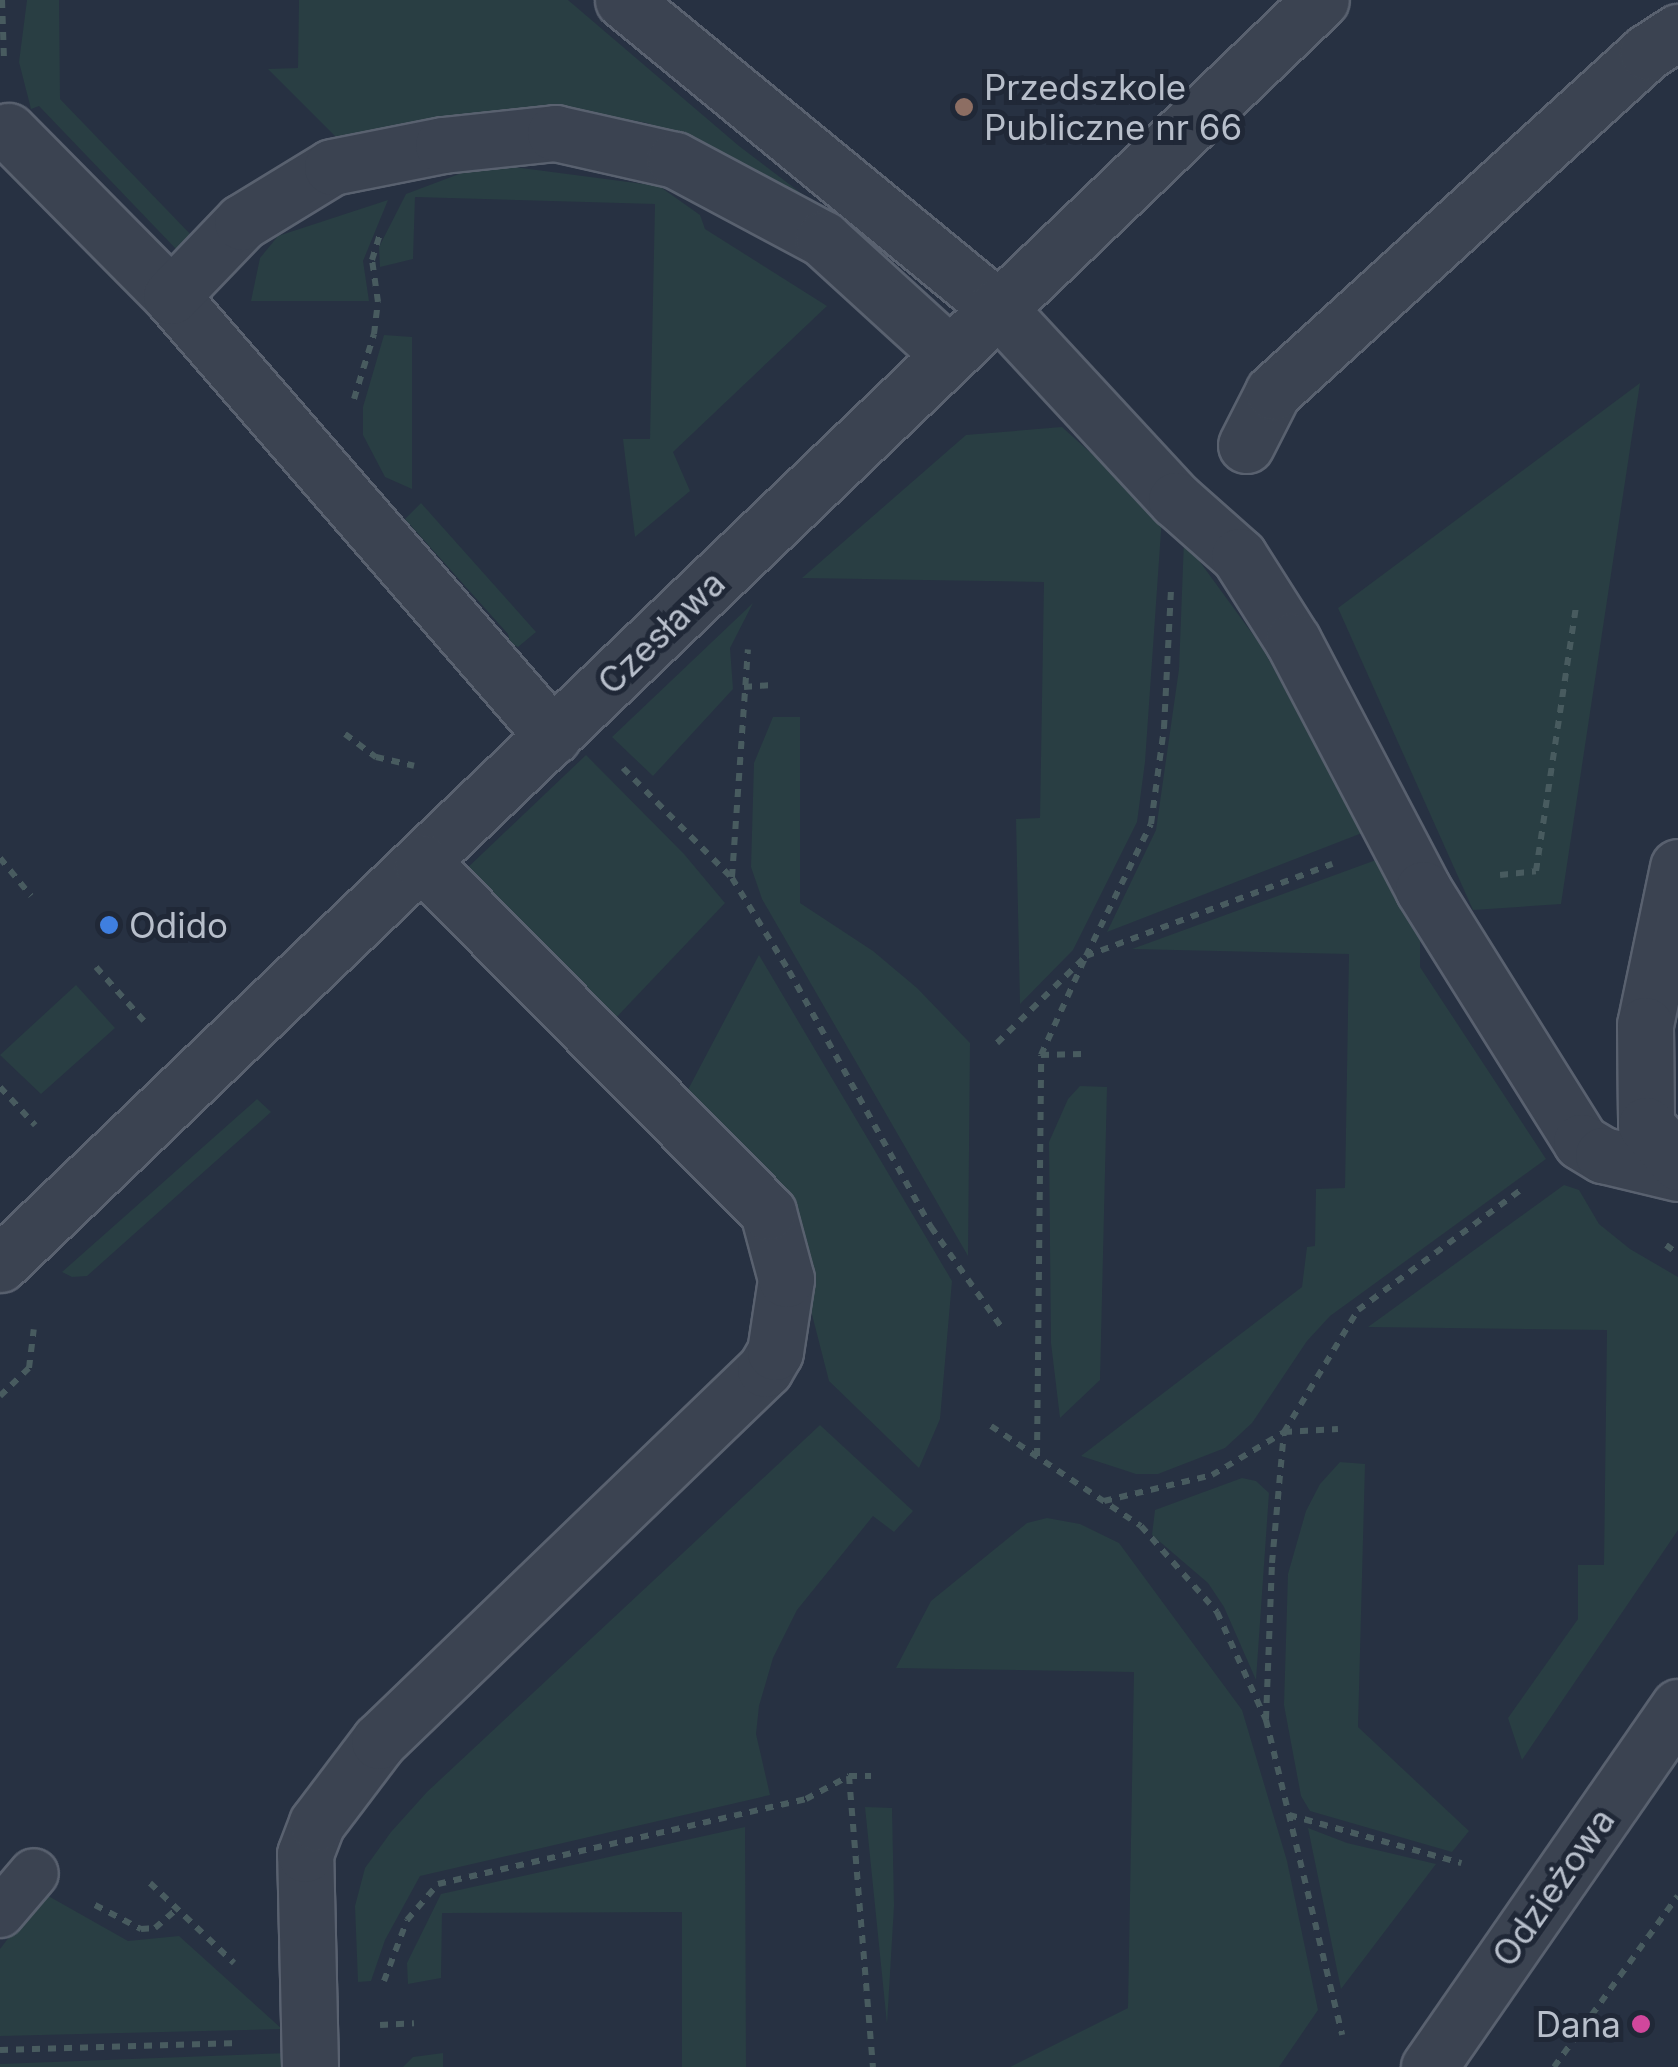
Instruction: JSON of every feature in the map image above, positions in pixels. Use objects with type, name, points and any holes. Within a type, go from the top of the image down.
[{"type":"street","points":[[623,0],[997,307],[1176,500],[1239,556],[1293,641],[1422,889],[1581,1142],[1603,1155],[1678,1173]]},
{"type":"street","name":"Czesława","points":[[0,1264],[1321,0]]},
{"type":"street","points":[[1246,445],[1273,392],[1646,52],[1678,32]]},
{"type":"street","points":[[8,131],[171,296],[554,736]]},
{"type":"street","points":[[171,296],[242,222],[332,167],[443,145],[555,133],[676,160],[823,239],[949,354]]},
{"type":"street","points":[[310,2046],[305,1854],[317,1823],[380,1741],[765,1369],[775,1352],[786,1279],[768,1212],[422,862]]},
{"type":"street","points":[[1678,867],[1645,1025],[1646,1125],[1678,1162]]},
{"type":"street","name":"Odzieżowa","points":[[1429,2067],[1678,1707]]},
{"type":"lane","points":[[0,1913],[34,1873]]},
{"type":"path","points":[[353,409],[382,302],[372,260],[396,198],[388,156]]},
{"type":"path","points":[[1038,1456],[1041,1055],[1150,824],[1164,728],[1176,500]]},
{"type":"path","points":[[1498,876],[1536,871],[1576,606]]},
{"type":"path","points":[[732,878],[746,655],[754,639]]},
{"type":"path","points":[[744,687],[775,685]]},
{"type":"path","points":[[345,734],[391,764],[418,766]]},
{"type":"path","points":[[638,781],[732,878],[790,971],[931,1227],[1002,1328]]},
{"type":"path","points":[[0,858],[31,896]]},
{"type":"path","points":[[997,1042],[1086,956],[1300,876]]},
{"type":"path","points":[[96,967],[144,1020]]},
{"type":"path","points":[[1041,1055],[1082,1054]]},
{"type":"path","points":[[0,1087],[35,1124]]},
{"type":"path","points":[[1266,1720],[1272,1563],[1284,1432],[1358,1310],[1536,1179]]},
{"type":"path","points":[[0,1396],[28,1368]]},
{"type":"path","points":[[991,1426],[1142,1526],[1216,1612],[1266,1720],[1342,2035]]},
{"type":"path","points":[[1104,1501],[1212,1475],[1284,1432],[1338,1429]]},
{"type":"path","points":[[849,1776],[873,2067]]},
{"type":"path","points":[[373,2036],[374,2006],[408,1920],[438,1884],[806,1799],[849,1776],[871,1776]]},
{"type":"path","points":[[1288,1815],[1461,1863]]},
{"type":"path","points":[[150,1883],[310,2046]]},
{"type":"path","points":[[1554,2067],[1678,1896]]},
{"type":"path","points":[[130,1923],[156,1928],[176,1910]]},
{"type":"path","points":[[0,2050],[310,2046],[373,2025],[414,2023]]},
{"type":"green space","points":[[27,0],[59,0],[60,99],[194,238],[177,250],[39,106],[31,109],[19,62]]},
{"type":"green space","points":[[299,0],[568,0],[739,146],[856,235],[737,161],[647,123],[591,113],[338,139],[268,69],[298,68]]},
{"type":"green space","points":[[498,165],[659,186],[700,215],[705,229],[827,306],[673,452],[690,491],[635,537],[623,439],[650,439],[655,204],[415,197],[413,259],[380,267],[379,247],[406,194],[475,168]]},
{"type":"green space","points":[[388,200],[363,261],[369,301],[251,301],[260,258],[278,236]]},
{"type":"green space","points":[[384,335],[412,337],[412,489],[385,477],[363,435],[363,407]]},
{"type":"green space","points":[[1640,383],[1561,904],[1473,910],[1338,608]]},
{"type":"green space","points":[[1062,427],[1162,517],[1145,762],[1137,822],[1073,950],[1020,1004],[1016,819],[1040,818],[1044,582],[802,578],[966,435]]},
{"type":"green space","points":[[421,503],[536,632],[518,647],[405,519]]},
{"type":"green space","points":[[1184,540],[1262,647],[1362,833],[1107,932],[1156,830],[1179,669]]},
{"type":"green space","points":[[753,603],[730,648],[733,689],[653,776],[612,737]]},
{"type":"green space","points":[[773,717],[800,717],[800,903],[873,951],[917,988],[970,1043],[968,1256],[762,899],[751,867],[754,763]]},
{"type":"green space","points":[[586,755],[684,854],[725,903],[611,1023],[462,873]]},
{"type":"green space","points":[[1376,860],[1420,934],[1420,967],[1546,1159],[1330,1316],[1307,1341],[1252,1423],[1225,1448],[1158,1474],[1136,1474],[1081,1456],[1302,1287],[1307,1247],[1315,1246],[1316,1189],[1345,1188],[1349,954],[1132,949]]},
{"type":"green space","points":[[759,955],[952,1281],[940,1419],[919,1468],[829,1381],[806,1291],[681,1103]]},
{"type":"green space","points":[[76,985],[115,1028],[41,1094],[0,1055]]},
{"type":"green space","points":[[1080,1086],[1107,1087],[1100,1380],[1060,1418],[1051,1343],[1049,1142],[1068,1099]]},
{"type":"green space","points":[[257,1099],[271,1112],[87,1276],[72,1277],[62,1272]]},
{"type":"green space","points":[[1564,1185],[1579,1190],[1599,1224],[1630,1249],[1678,1277],[1678,1530],[1522,1760],[1508,1718],[1578,1619],[1578,1565],[1604,1565],[1607,1330],[1368,1327]]},
{"type":"green space","points":[[820,1425],[913,1511],[894,1532],[873,1516],[797,1610],[773,1658],[759,1706],[756,1734],[770,1795],[420,1876],[385,1940],[371,1981],[358,1982],[355,1906],[365,1868],[391,1832],[427,1792]]},
{"type":"green space","points":[[1340,1462],[1365,1464],[1358,1727],[1469,1831],[1452,1852],[1310,1811],[1301,1796],[1284,1705],[1288,1574],[1306,1511],[1320,1484]]},
{"type":"green space","points":[[1242,1478],[1256,1481],[1269,1493],[1256,1680],[1224,1607],[1208,1583],[1152,1535],[1155,1510]]},
{"type":"green space","points":[[1047,1518],[1080,1524],[1119,1543],[1242,1710],[1287,1861],[1318,2010],[1279,2067],[1010,2067],[1128,2008],[1134,1672],[896,1668],[931,1601],[1027,1523]]},
{"type":"green space","points":[[865,1807],[892,1808],[894,1906],[887,2024]]},
{"type":"green space","points":[[745,1827],[746,2067],[682,2067],[682,1912],[442,1913],[441,1978],[408,1984],[407,1963],[441,1894]]},
{"type":"green space","points":[[1308,1828],[1347,1843],[1436,1864],[1341,1989]]},
{"type":"green space","points":[[43,1893],[128,1941],[179,1936],[282,2029],[0,2036],[0,1949]]},
{"type":"green space","points":[[290,2053],[290,2067],[0,2067],[0,2064]]},
{"type":"green space","points":[[443,2053],[443,2067],[403,2067],[413,2057]]},
{"type":"place","name":"Przedszkole Publiczne nr 66","points":[[964,107]]},
{"type":"place","name":"Odido","points":[[109,925]]},
{"type":"place","name":"Dana","points":[[1641,2024]]}]
